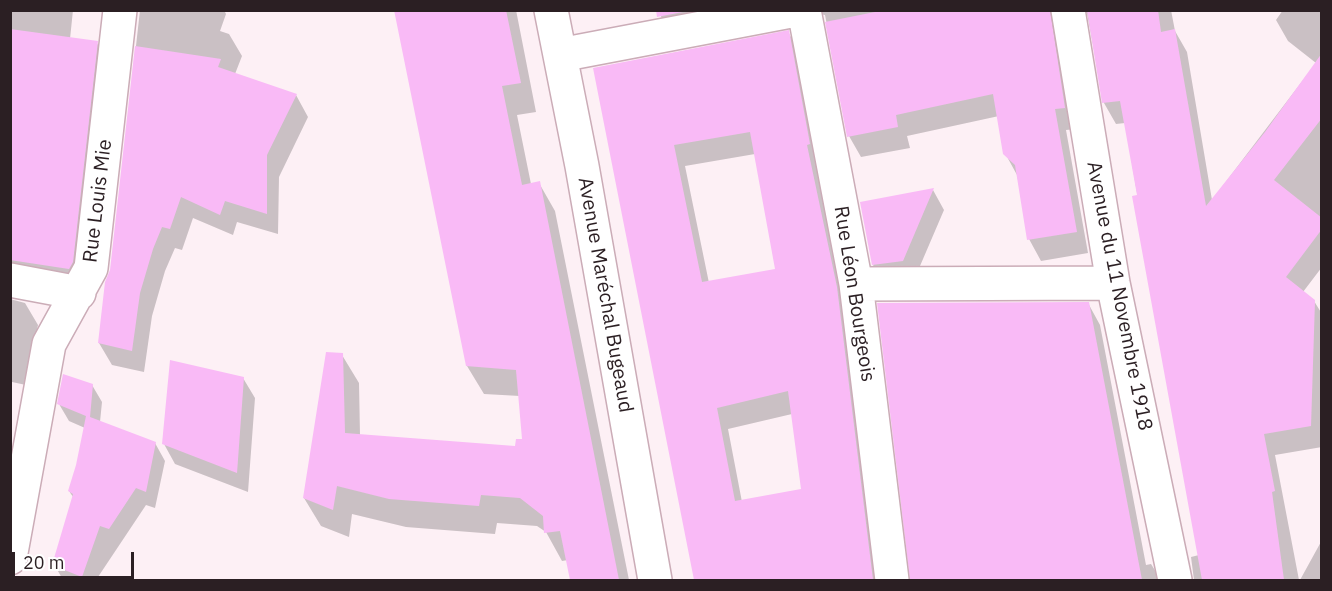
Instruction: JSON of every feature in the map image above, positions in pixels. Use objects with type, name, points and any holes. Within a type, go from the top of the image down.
[{"type":"street","name":"Rue Louis Mie","points":[[10,558],[49,344],[91,268],[120,10]]},
{"type":"street","name":"Avenue Maréchal Bugeaud","points":[[551,10],[655,580]]},
{"type":"street","points":[[560,55],[796,10]]},
{"type":"street","name":"Rue Léon Bourgeois","points":[[804,10],[856,284],[892,580]]},
{"type":"street","name":"Avenue du 11 Novembre 1918","points":[[1068,10],[1113,283],[1175,580]]},
{"type":"street","points":[[10,280],[79,293]]},
{"type":"street","points":[[856,284],[1113,283]]},
{"type":"building","points":[[394,10],[506,10],[521,83],[502,86],[522,185],[540,181],[619,580],[570,580],[560,531],[544,533],[543,516],[520,498],[481,495],[479,506],[389,499],[337,486],[333,510],[303,498],[326,352],[343,353],[345,433],[515,446],[516,439],[522,439],[516,370],[466,366]]},
{"type":"building","points":[[656,10],[693,10],[657,17]]},
{"type":"building","points":[[885,10],[1050,10],[1065,108],[1055,109],[1077,232],[1027,240],[1015,165],[1003,154],[993,94],[896,115],[898,127],[847,137],[825,22]]},
{"type":"building","points":[[1087,10],[1158,10],[1161,32],[1175,29],[1206,206],[1265,132],[1322,53],[1322,118],[1274,180],[1322,218],[1322,229],[1286,277],[1315,300],[1311,426],[1264,434],[1275,491],[1272,492],[1284,580],[1202,580],[1132,196],[1137,195],[1120,101],[1102,103]]},
{"type":"building","points":[[10,29],[98,41],[73,262],[69,269],[10,260]]},
{"type":"building","points":[[789,30],[810,144],[807,145],[837,287],[873,580],[694,580],[593,68]],"holes":[[[750,132],[775,269],[702,282],[674,145]],[[788,391],[801,489],[735,501],[717,408]]]},
{"type":"building","points":[[135,46],[221,59],[218,67],[297,94],[267,155],[267,214],[225,201],[220,215],[181,197],[170,229],[162,227],[153,249],[140,293],[132,351],[98,343],[105,282],[110,270]]},
{"type":"building","points":[[934,188],[903,261],[872,265],[860,202]]},
{"type":"building","points":[[1089,302],[1142,580],[910,580],[877,303]]},
{"type":"building","points":[[170,360],[244,377],[237,473],[162,444]]},
{"type":"building","points":[[63,374],[93,384],[90,417],[156,442],[146,492],[136,488],[109,529],[100,526],[82,577],[52,565],[73,494],[68,491],[86,416],[57,404]]}]
